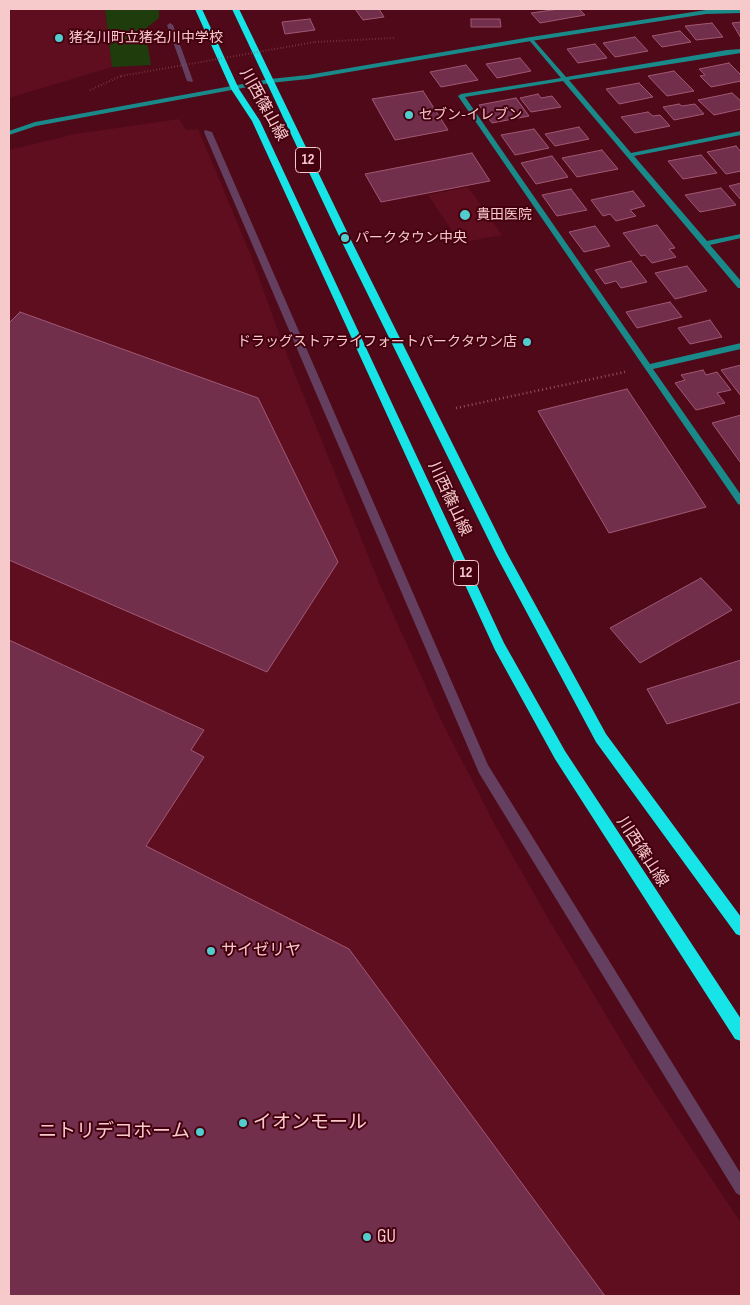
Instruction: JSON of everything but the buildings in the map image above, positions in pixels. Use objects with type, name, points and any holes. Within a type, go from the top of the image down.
[{"type":"main road","name":"川西篠山線","points":[[198,9],[235,89],[256,121],[499,646],[560,755],[741,1033]]},
{"type":"main road","name":"川西篠山線","points":[[235,9],[502,556],[600,738],[741,929]]},
{"type":"street","points":[[9,133],[35,124],[235,89],[270,81],[308,77],[531,39],[706,12],[741,11]]},
{"type":"street","points":[[531,39],[741,286]]},
{"type":"street","points":[[741,51],[461,96],[741,502]]},
{"type":"street","points":[[631,155],[741,133]]},
{"type":"street","points":[[705,244],[741,236]]},
{"type":"street","points":[[648,367],[741,346]]},
{"type":"path","points":[[121,76],[315,42]]},
{"type":"path","points":[[432,413],[648,367]]},
{"type":"shaded area","name":"猪名川町立猪名川中学校","points":[[9,9],[105,9],[112,67],[9,98]]},
{"type":"shaded area","points":[[179,119],[186,130],[198,129],[250,253],[282,342],[380,585],[441,720],[495,825],[548,918],[634,1062],[741,1223],[741,1296],[9,1296],[9,150],[75,134]]},
{"type":"shaded area","name":"貴田医院","points":[[468,187],[502,235],[460,243],[428,195]]},
{"type":"green space","points":[[105,9],[159,9],[159,18],[145,29],[151,65],[112,67]]},
{"type":"waterway","points":[[170,25],[190,81]]},
{"type":"waterway","points":[[208,132],[483,769],[741,1188]]},
{"type":"place","name":"猪名川町立猪名川中学校","points":[[59,38]]},
{"type":"place","name":"セブン-イレブン","points":[[409,115]]},
{"type":"place","name":"貴田医院","points":[[465,215]]},
{"type":"place","name":"パークタウン中央","points":[[345,238]]},
{"type":"place","name":"ドラッグストアライフォートパークタウン店","points":[[527,342]]},
{"type":"place","name":"サイゼリヤ","points":[[211,951]]},
{"type":"place","name":"イオンモール","points":[[243,1123]]},
{"type":"place","name":"ニトリデコホーム","points":[[200,1132]]},
{"type":"place","name":"GU","points":[[367,1237]]}]
